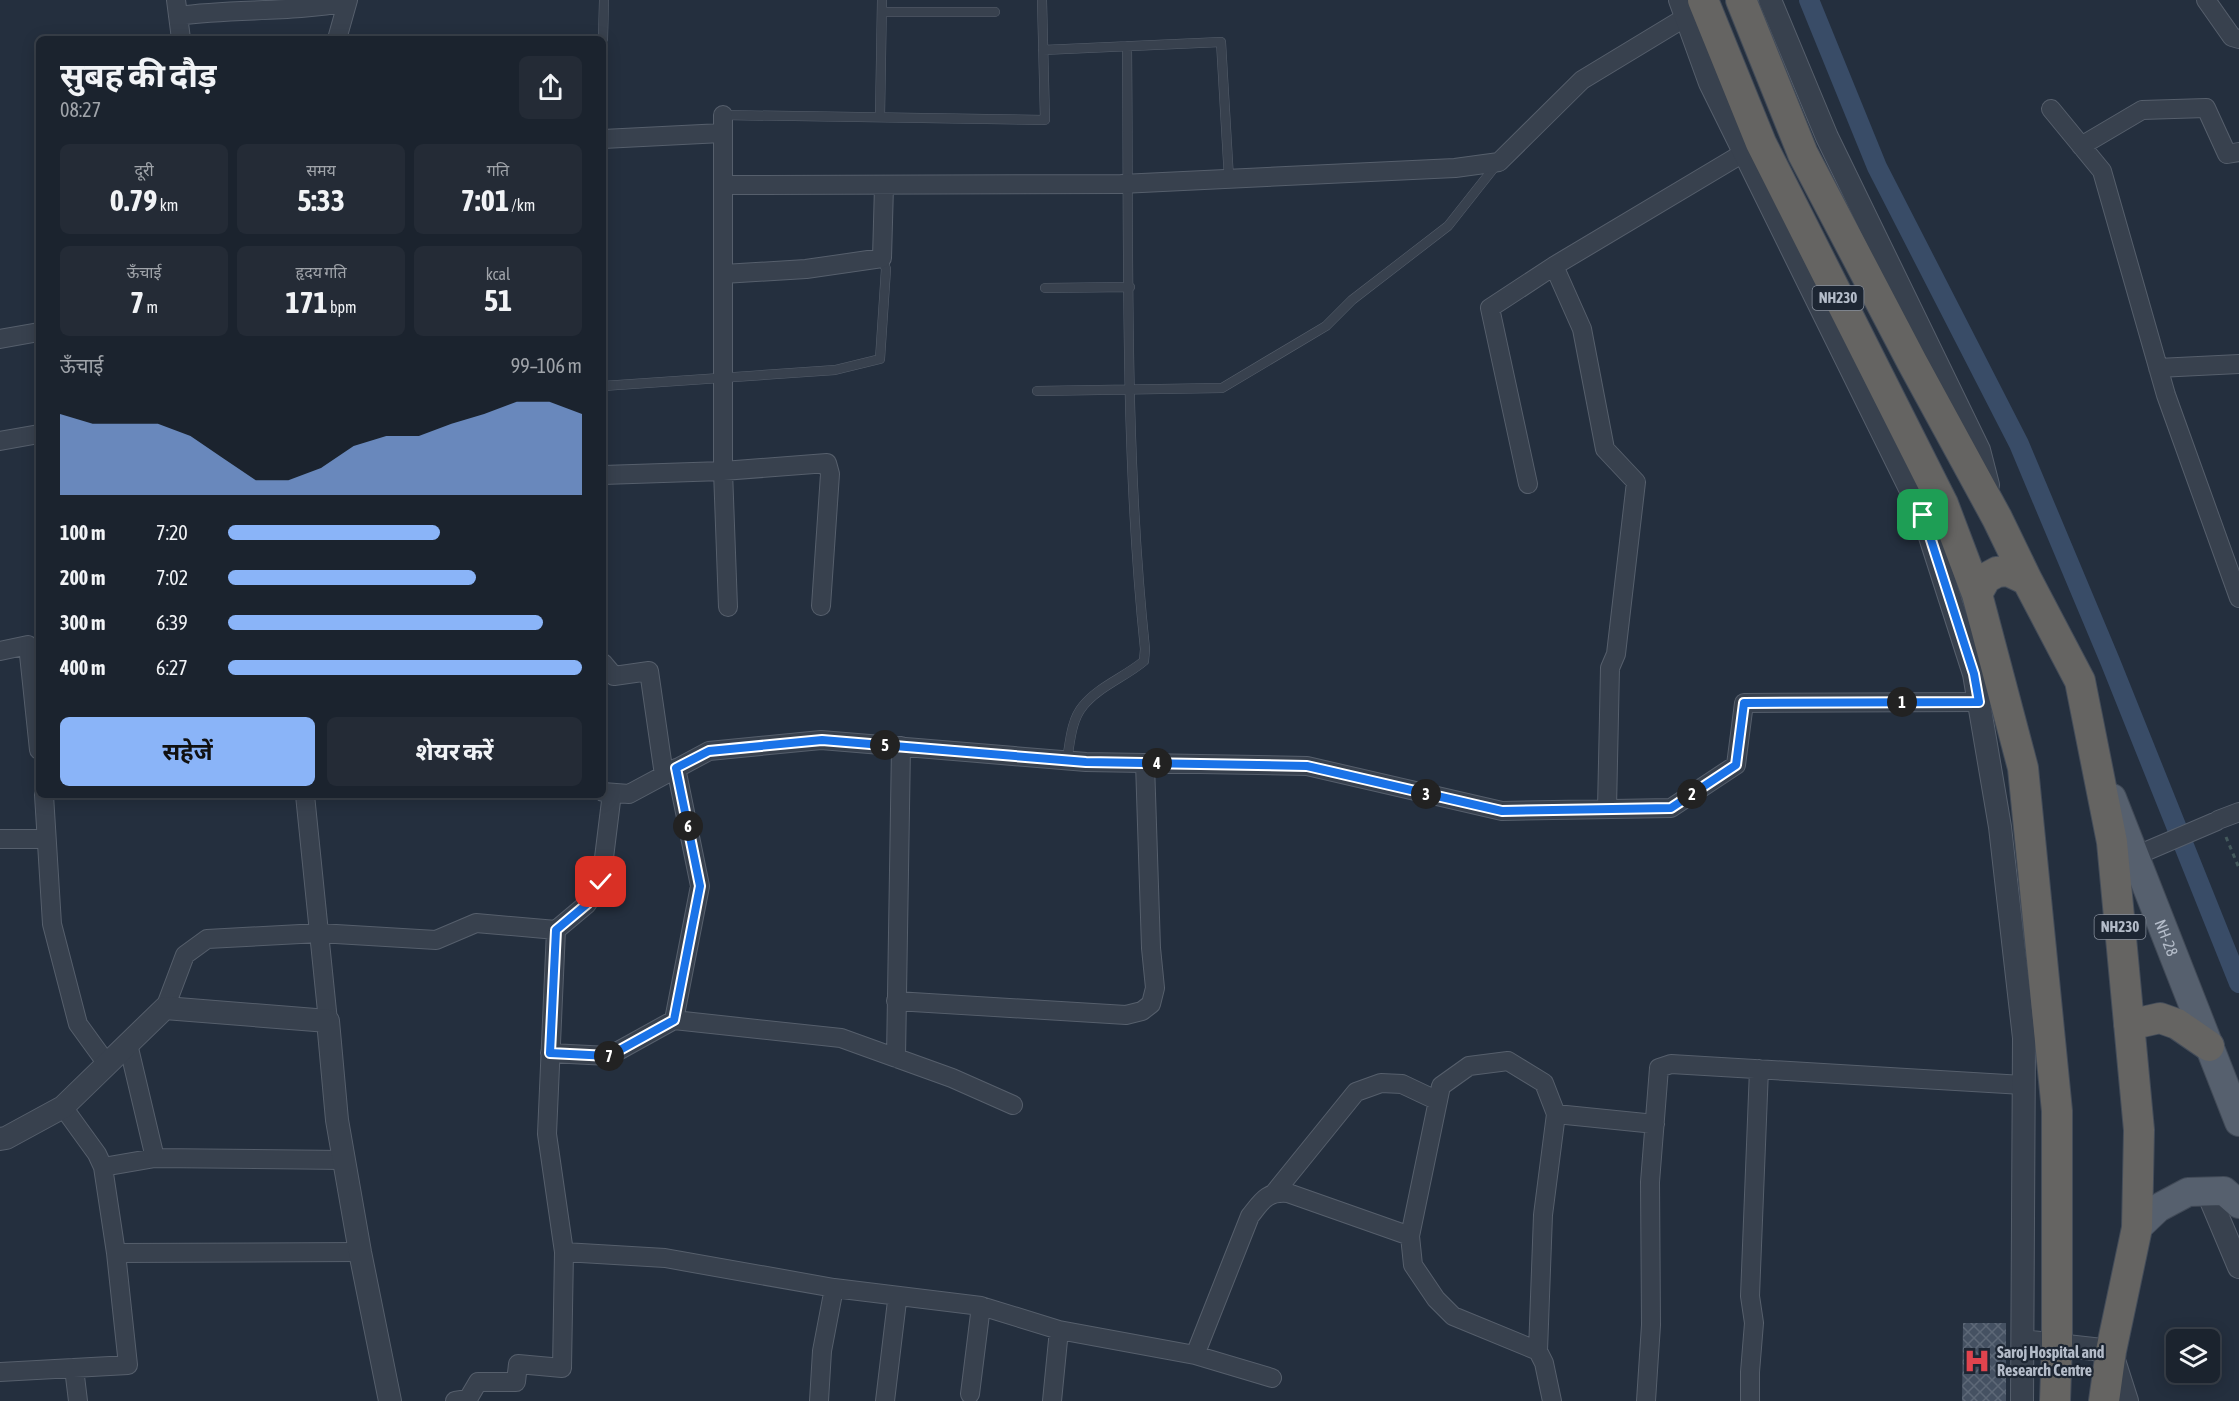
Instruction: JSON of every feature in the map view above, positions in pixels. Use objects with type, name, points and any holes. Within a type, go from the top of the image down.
[{"type":"highway","name":"NH230","points":[[1741,0],[1803,154],[1997,518],[2080,681],[2112,842],[2139,1130],[2137,1228],[2111,1351],[2104,1401]]},
{"type":"highway","name":"NH230","points":[[1690,6],[1943,504],[1977,594],[2024,768],[2057,1111],[2055,1401]]},
{"type":"highway","points":[[1977,594],[1986,578],[1997,572],[2008,571],[2027,580]]},
{"type":"highway","points":[[2129,1025],[2160,1018],[2177,1024],[2209,1046]]},
{"type":"main road","name":"NH-28","points":[[2094,754],[2139,854],[2239,1122]]},
{"type":"main road","points":[[2137,1228],[2158,1208],[2188,1192],[2224,1191],[2239,1204]]},
{"type":"street","points":[[1770,0],[1827,137],[1979,450],[1997,518]]},
{"type":"street","points":[[2206,0],[2232,37],[2239,39]]},
{"type":"street","points":[[181,36],[177,8],[214,11],[325,7],[348,1],[339,36]]},
{"type":"street","points":[[723,185],[1128,183],[1455,168],[1498,162],[1582,80],[1690,6],[1710,83],[1923,515],[1974,674],[2000,826],[2024,1038],[2022,1401]]},
{"type":"street","points":[[2081,146],[2142,110],[2206,108],[2227,154],[2239,152]]},
{"type":"street","points":[[2051,109],[2102,171],[2166,395],[2239,598]]},
{"type":"street","points":[[606,139],[723,124],[723,471],[729,607]]},
{"type":"street","points":[[1528,484],[1490,309],[1554,266],[1745,152]]},
{"type":"street","points":[[723,274],[806,269],[882,258],[884,186]]},
{"type":"street","points":[[1554,266],[1582,329],[1605,449],[1636,482],[1616,654],[1610,668],[1608,809]]},
{"type":"street","points":[[0,339],[36,333]]},
{"type":"street","points":[[2158,368],[2239,364]]},
{"type":"street","points":[[0,441],[36,435]]},
{"type":"street","points":[[606,475],[723,471],[827,463],[830,474],[821,606]]},
{"type":"street","points":[[0,651],[33,644],[36,697]]},
{"type":"street","points":[[606,667],[614,676],[649,671],[670,772],[700,886],[674,1020]]},
{"type":"street","points":[[0,1139],[6,1138],[63,1107],[165,1008],[185,955],[207,939],[319,933],[436,940],[476,923],[556,930],[587,904],[601,882],[608,792],[629,794],[709,751],[822,740],[1067,760],[1307,766],[1502,811],[1671,808],[1736,765],[1744,703],[1979,702]]},
{"type":"street","points":[[896,1058],[901,746]]},
{"type":"street","points":[[896,1001],[1126,1015],[1142,1011],[1151,1004],[1155,988],[1151,948],[1145,763]]},
{"type":"street","points":[[44,798],[51,924],[78,1024],[107,1064]]},
{"type":"street","points":[[305,798],[337,1120],[360,1252],[390,1401]]},
{"type":"street","points":[[2139,854],[2239,812]]},
{"type":"street","points":[[0,839],[45,839]]},
{"type":"street","points":[[455,1401],[468,1399],[478,1382],[516,1382],[518,1364],[562,1368],[564,1252],[547,1134],[556,930]]},
{"type":"street","points":[[165,1008],[328,1021]]},
{"type":"street","points":[[550,1053],[609,1056],[674,1020],[841,1038],[952,1078],[1013,1105]]},
{"type":"street","points":[[128,1044],[155,1158]]},
{"type":"street","points":[[1538,1351],[1453,1316],[1436,1299],[1413,1265],[1410,1236],[1441,1086],[1469,1066],[1508,1061],[1544,1083],[1556,1114],[1543,1215],[1538,1351],[1544,1363],[1552,1401]]},
{"type":"street","points":[[1646,1401],[1651,1325],[1650,1182],[1659,1068],[1671,1064],[2023,1085]]},
{"type":"street","points":[[1750,1401],[1754,1323],[1750,1296],[1759,1069]]},
{"type":"street","points":[[1195,1356],[1250,1216],[1264,1198],[1275,1192],[1356,1092],[1381,1083],[1402,1084],[1438,1101]]},
{"type":"street","points":[[0,1372],[128,1365],[116,1253],[103,1167],[97,1154],[63,1107]]},
{"type":"street","points":[[1556,1114],[1655,1124]]},
{"type":"street","points":[[103,1167],[155,1158],[344,1160]]},
{"type":"street","points":[[2207,1191],[2239,1267]]},
{"type":"street","points":[[1275,1192],[1288,1193],[1410,1236]]},
{"type":"street","points":[[116,1253],[360,1252]]},
{"type":"street","points":[[564,1252],[665,1258],[834,1288],[981,1306],[1059,1330],[1195,1356],[1272,1378]]},
{"type":"street","points":[[819,1401],[822,1351],[834,1288]]},
{"type":"street","points":[[885,1401],[897,1301]]},
{"type":"street","points":[[970,1394],[981,1306]]},
{"type":"street","points":[[1052,1401],[1059,1330]]},
{"type":"street","points":[[2023,1341],[2111,1351],[2127,1401]]},
{"type":"street","points":[[74,1368],[78,1401]]},
{"type":"lane","points":[[603,36],[604,0]]},
{"type":"lane","points":[[880,117],[882,0]]},
{"type":"lane","points":[[723,124],[880,117],[1045,120],[1042,0]]},
{"type":"lane","points":[[882,12],[995,12]]},
{"type":"lane","points":[[1043,50],[1221,42],[1229,178]]},
{"type":"lane","points":[[1067,760],[1072,728],[1081,707],[1092,696],[1144,661],[1145,649],[1136,564],[1131,390],[1127,46]]},
{"type":"lane","points":[[1037,392],[1222,388],[1326,326],[1352,300],[1448,226],[1498,162]]},
{"type":"lane","points":[[606,386],[835,370],[880,359],[886,269],[882,258]]},
{"type":"lane","points":[[1045,288],[1130,287]]},
{"type":"path","points":[[2218,821],[2239,868]]},
{"type":"building","points":[[1963,1323],[2006,1323],[2006,1401],[1962,1401]]},
{"type":"waterway","points":[[1809,0],[1877,167],[2019,444],[2110,661],[2239,983]]},
{"type":"place","name":"Saroj Hospital and Research Centre","points":[[1977,1361]]},
{"type":"route","points":[[601,882],[587,904],[556,930],[550,1053],[609,1056],[674,1020],[700,886],[676,768],[709,751],[822,740],[1086,762],[1307,766],[1502,811],[1671,808],[1736,765],[1744,703],[1979,702],[1974,674],[1923,515]]}]
